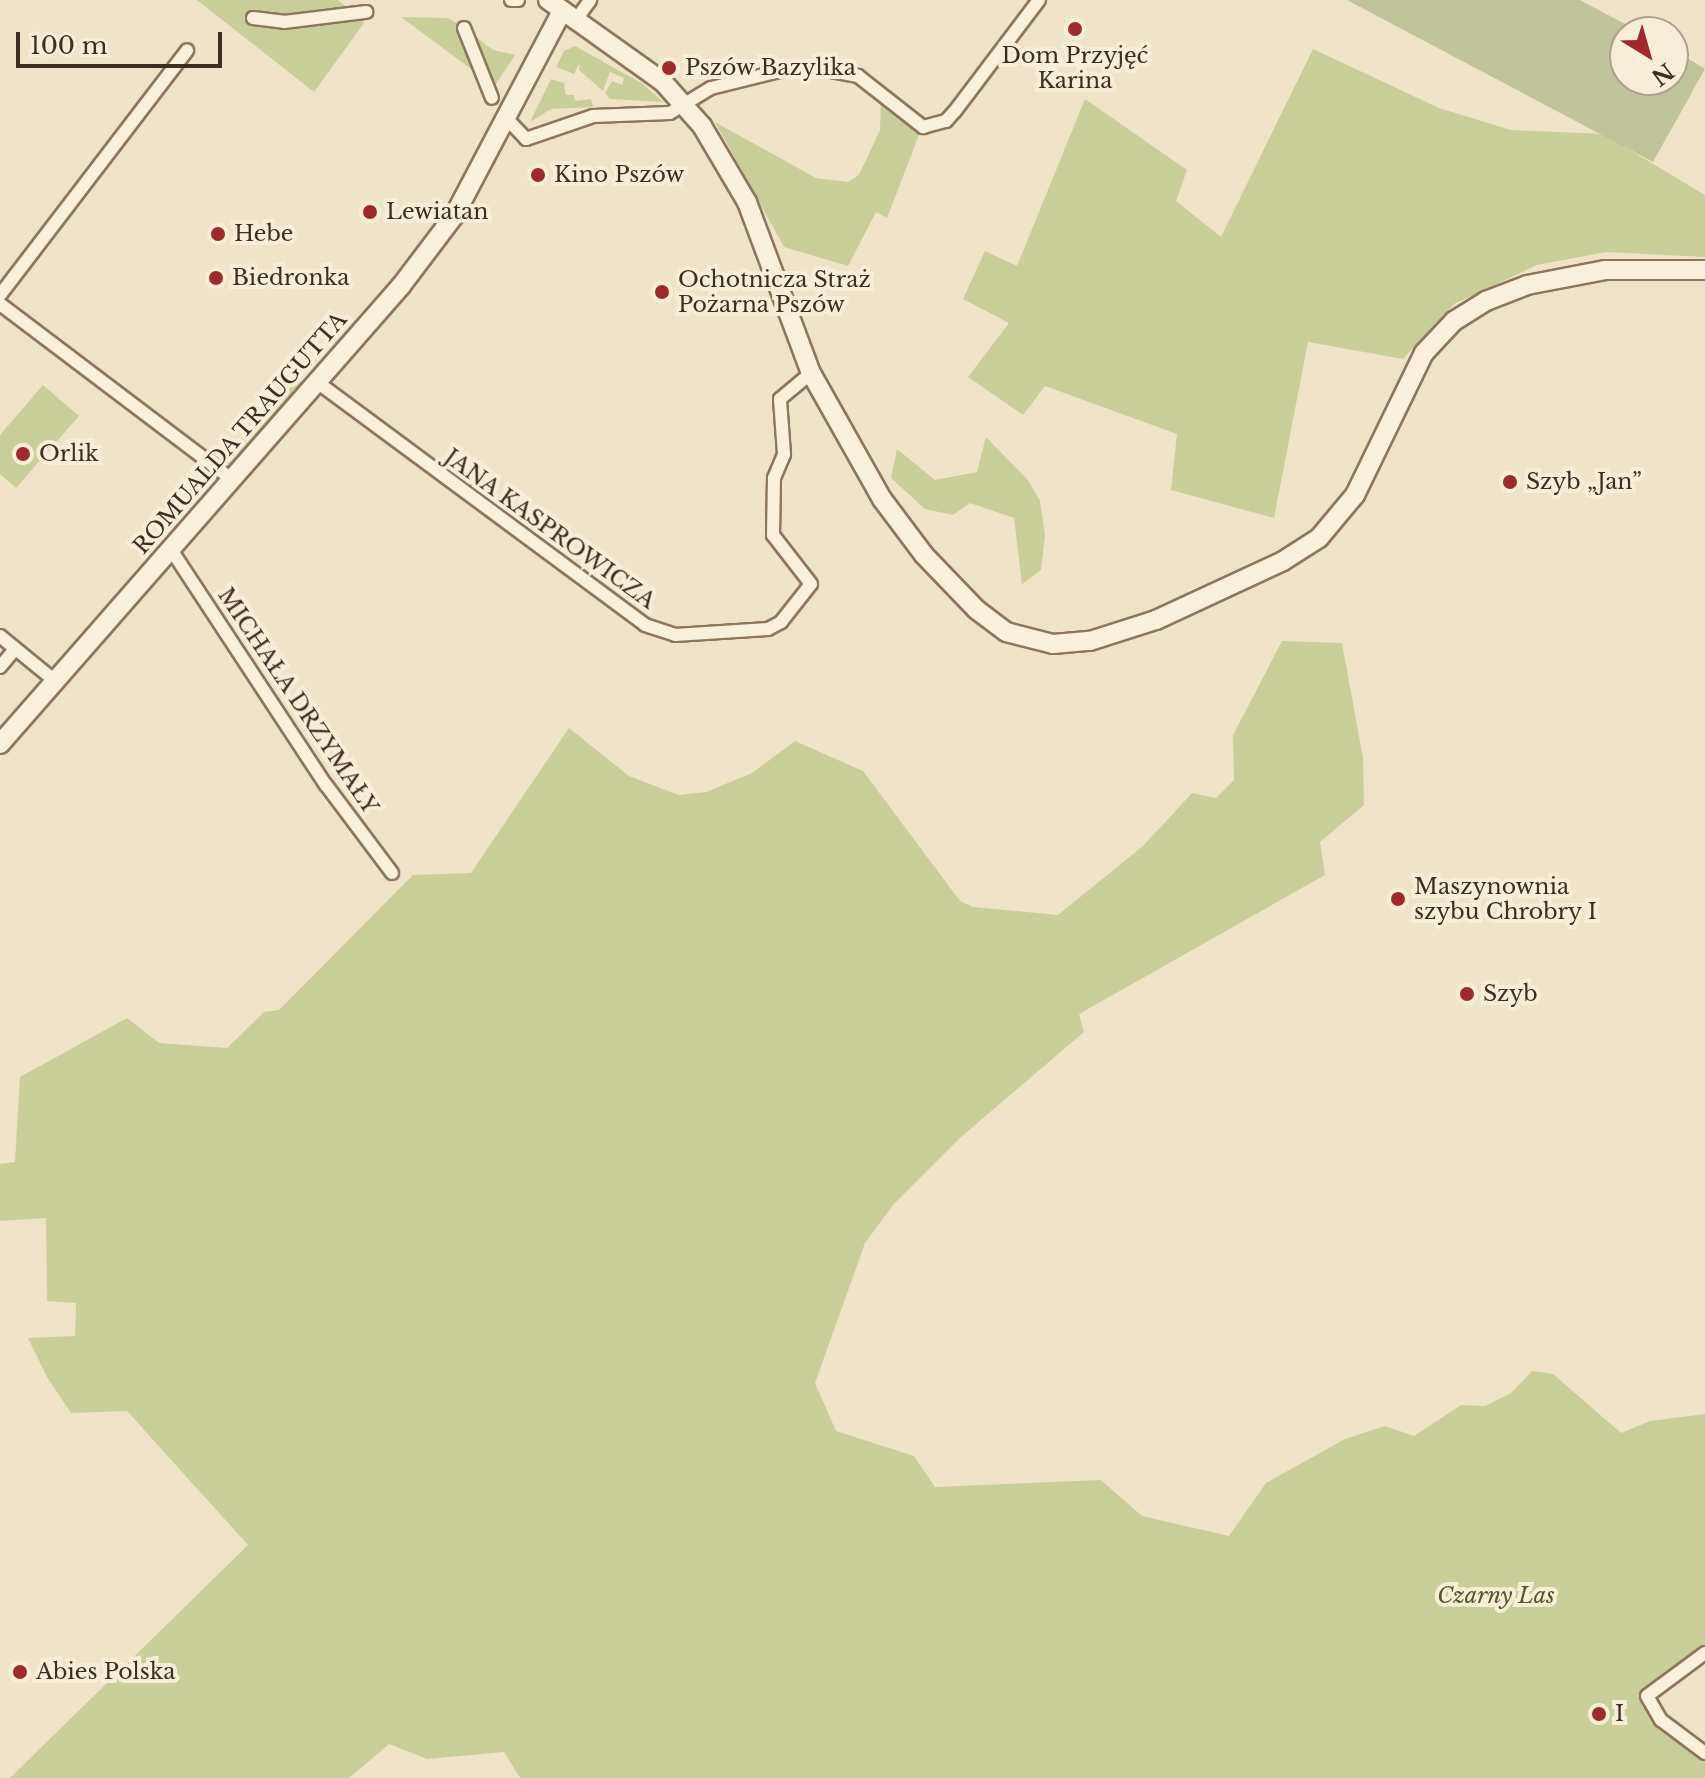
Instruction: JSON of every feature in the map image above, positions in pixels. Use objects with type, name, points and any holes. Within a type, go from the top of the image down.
[{"type":"main road","points":[[562,11],[663,82],[686,104],[747,202],[811,373],[882,499],[924,555],[977,610],[1006,632],[1064,645],[1156,620],[1283,561],[1319,538],[1355,495],[1424,353],[1454,321],[1486,301],[1527,285],[1605,270],[1705,270]]},
{"type":"main road","name":"ROMUALDA TRAUGUTTA","points":[[0,744],[172,551],[454,216],[562,11]]},
{"type":"street","points":[[562,11],[590,0]]},
{"type":"street","points":[[506,118],[526,139],[593,116],[670,113],[711,88],[784,70],[815,68],[858,76],[923,127],[946,121],[1039,0]]},
{"type":"street","points":[[253,18],[284,22],[366,12]]},
{"type":"street","points":[[464,28],[492,98]]},
{"type":"street","points":[[0,295],[187,50]]},
{"type":"street","points":[[0,304],[233,480]]},
{"type":"street","name":"JANA KASPROWICZA","points":[[317,382],[645,625],[675,635],[768,629],[781,622],[811,584],[773,535],[774,478],[784,454],[780,399],[811,373]]},
{"type":"street","name":"MICHAŁA DRZYMAŁY","points":[[172,551],[326,785],[392,873]]},
{"type":"street","points":[[0,636],[55,681]]},
{"type":"street","points":[[0,667],[15,649]]},
{"type":"street","points":[[1705,1653],[1647,1696],[1661,1720],[1705,1753]]},
{"type":"green space","points":[[197,0],[338,0],[364,23],[314,92]]},
{"type":"green space","points":[[1347,0],[1580,0],[1610,16],[1609,96],[1689,96],[1689,59],[1705,69],[1653,162]]},
{"type":"green space","points":[[401,17],[448,18],[458,24],[475,67],[471,69]]},
{"type":"green space","points":[[468,31],[493,50],[515,55],[492,90]]},
{"type":"green space","points":[[575,46],[643,84],[663,102],[610,99],[605,93],[612,81],[622,85],[624,78],[610,72],[603,91],[579,70],[580,62],[574,74],[556,67],[564,51]]},
{"type":"green space","points":[[1313,49],[1439,108],[1511,130],[1603,134],[1705,195],[1705,257],[1606,252],[1537,265],[1454,304],[1403,359],[1308,342],[1274,518],[1171,490],[1177,434],[1045,386],[1023,415],[968,377],[1009,323],[963,299],[985,251],[1017,266],[1085,99],[1187,170],[1176,201],[1221,237]]},
{"type":"green space","points":[[551,79],[564,83],[566,95],[574,95],[575,101],[591,99],[593,107],[551,109],[530,122]]},
{"type":"green space","points":[[881,98],[919,135],[887,218],[876,212],[848,266],[784,247],[715,122],[816,178],[848,182],[859,175],[880,130]]},
{"type":"green space","points":[[293,374],[303,384],[233,466],[223,463],[283,378]]},
{"type":"green space","name":"Orlik","points":[[43,385],[79,416],[16,488],[0,474],[0,435]]},
{"type":"green space","points":[[986,437],[1028,480],[1040,501],[1045,535],[1041,570],[1022,584],[1014,518],[970,503],[953,515],[925,509],[891,478],[897,449],[935,480],[977,472]]},
{"type":"green space","name":"Czarny Las","points":[[1282,641],[1342,643],[1363,758],[1364,805],[1320,842],[1325,875],[1079,1014],[1084,1032],[961,1137],[893,1205],[865,1243],[815,1383],[836,1431],[914,1456],[935,1487],[1101,1480],[1142,1516],[1229,1536],[1266,1483],[1345,1439],[1385,1426],[1414,1436],[1461,1405],[1485,1406],[1511,1393],[1532,1371],[1553,1374],[1621,1433],[1650,1421],[1705,1414],[1705,1653],[1657,1684],[1650,1707],[1705,1753],[1705,1778],[520,1778],[504,1752],[427,1759],[389,1744],[349,1778],[10,1778],[248,1545],[127,1411],[71,1413],[47,1377],[28,1338],[75,1336],[76,1303],[47,1301],[46,1218],[0,1221],[0,1164],[15,1162],[20,1077],[127,1018],[159,1043],[227,1048],[264,1012],[279,1010],[413,875],[471,873],[569,728],[629,776],[679,795],[706,792],[752,773],[795,741],[863,771],[960,901],[973,907],[1058,915],[1143,846],[1192,793],[1216,798],[1234,780],[1233,735]]},
{"type":"place","name":"Dom Przyjęć Karina","points":[[1075,29]]},
{"type":"place","name":"Pszów Bazylika","points":[[669,68]]},
{"type":"place","name":"Kino Pszów","points":[[538,175]]},
{"type":"place","name":"Lewiatan","points":[[370,212]]},
{"type":"place","name":"Hebe","points":[[218,234]]},
{"type":"place","name":"Biedronka","points":[[216,278]]},
{"type":"place","name":"Ochotnicza Straż Pożarna Pszów","points":[[662,292]]},
{"type":"place","name":"Orlik","points":[[23,454]]},
{"type":"place","name":"Szyb „Jan”","points":[[1510,482]]},
{"type":"place","name":"Maszynownia szybu Chrobry I","points":[[1398,899]]},
{"type":"place","name":"Szyb","points":[[1467,994]]},
{"type":"place","name":"Abies Polska","points":[[20,1672]]},
{"type":"place","name":"I","points":[[1599,1714]]}]
